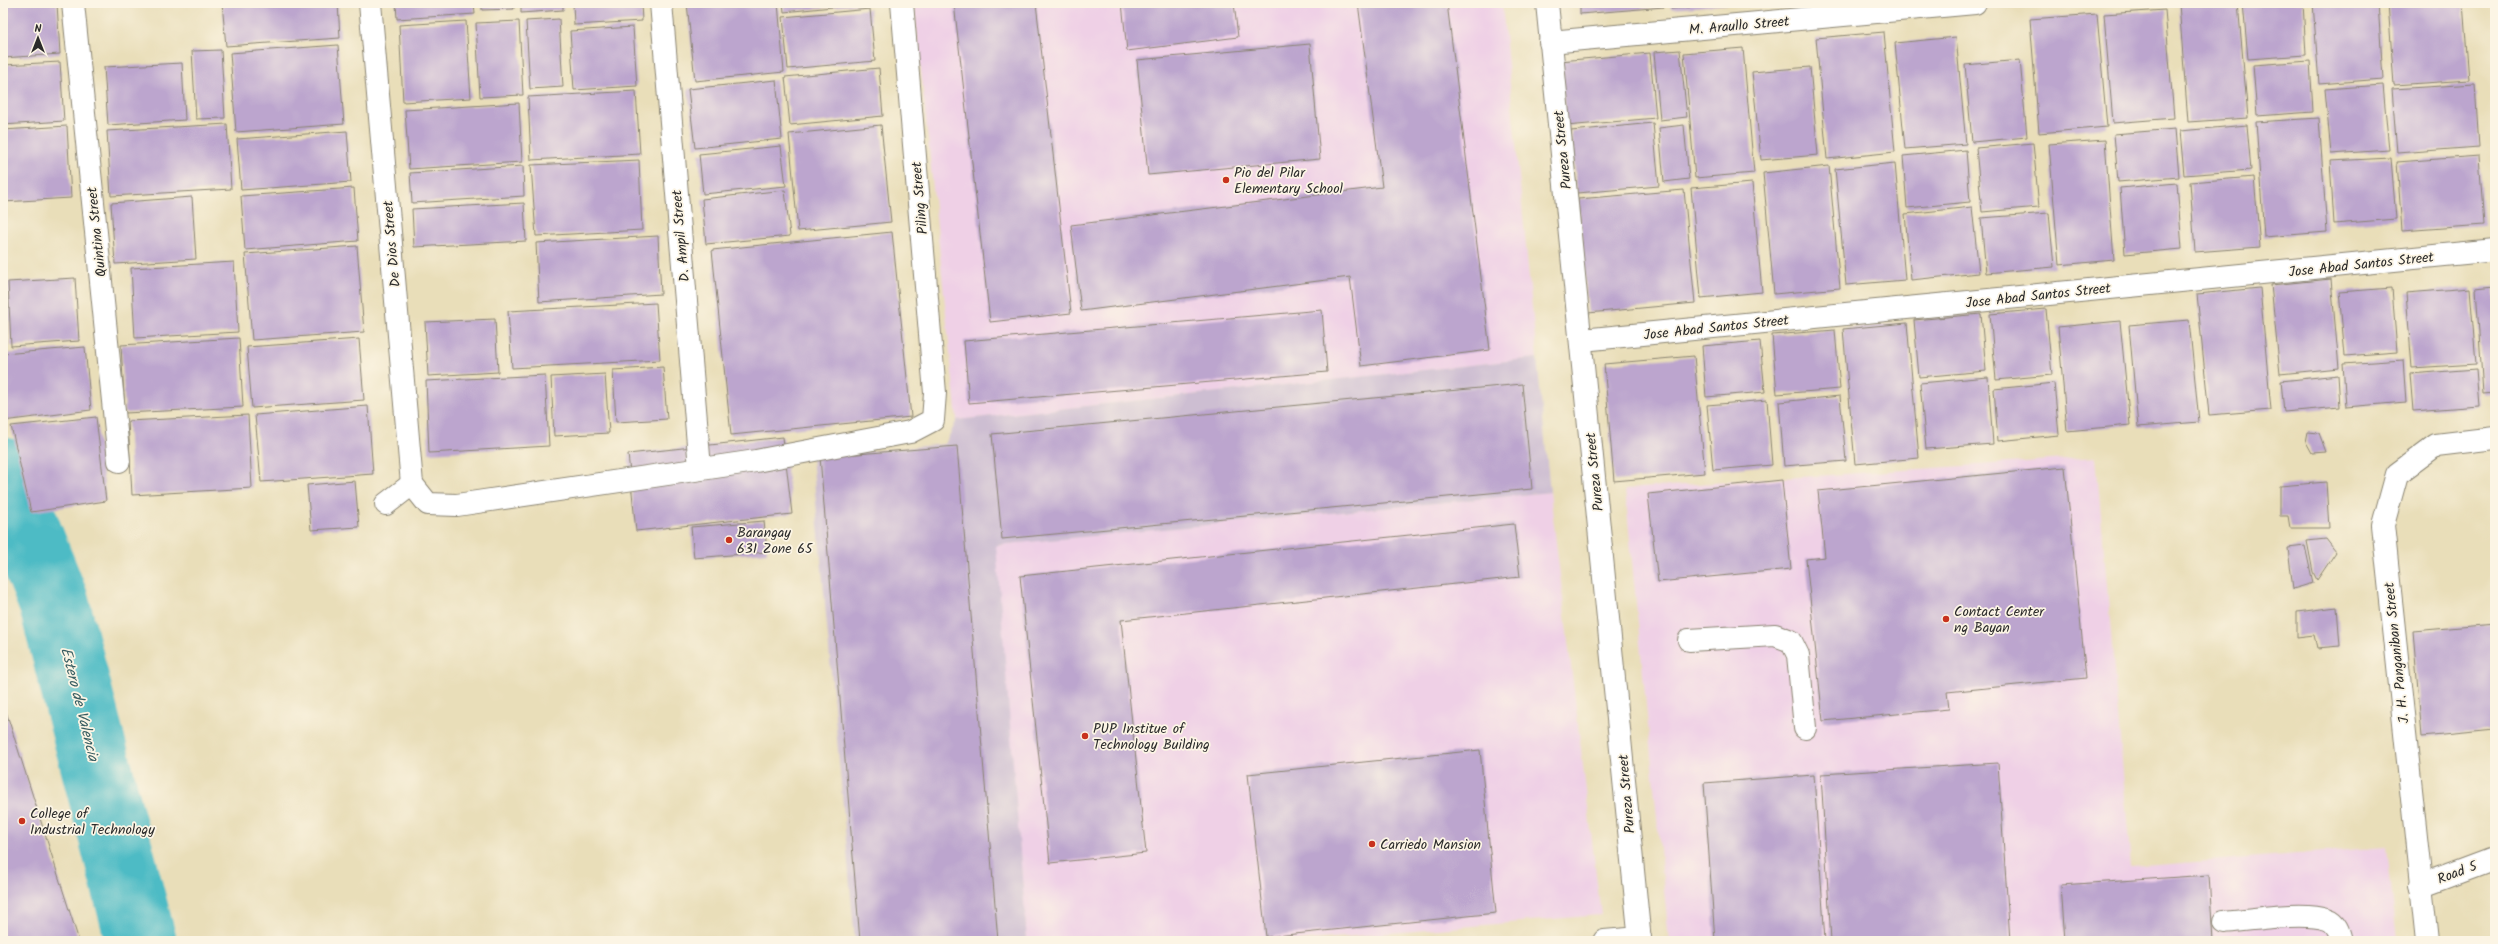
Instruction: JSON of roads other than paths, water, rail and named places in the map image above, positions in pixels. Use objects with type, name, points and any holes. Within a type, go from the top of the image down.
[{"type":"street","name":"Quintina Street","points":[[73,3],[119,461]]},
{"type":"street","name":"De Dios Street","points":[[370,3],[412,484]]},
{"type":"street","name":"D. Ampil Street","points":[[661,3],[700,468]]},
{"type":"street","name":"Piling Street","points":[[700,468],[756,460],[910,432],[933,420],[936,393],[902,3]]},
{"type":"street","name":"Pureza Street","points":[[1547,3],[1582,340],[1640,939]]},
{"type":"street","name":"M. Araullo Street","points":[[1550,42],[1975,3]]},
{"type":"street","name":"Jose Abad Santos Street","points":[[1582,340],[2495,250]]},
{"type":"street","name":"J. H. Panganiban Street","points":[[2427,941],[2383,525],[2397,474],[2436,445],[2495,438]]},
{"type":"street","points":[[386,504],[412,484],[428,504],[457,505],[700,468]]},
{"type":"street","points":[[1689,640],[1775,635],[1791,641],[1798,655],[1805,728]]},
{"type":"street","name":"Road 5","points":[[2420,886],[2495,858]]},
{"type":"street","points":[[2224,922],[2305,917],[2328,919],[2339,929],[2342,941]]},
{"type":"street","points":[[1604,941],[1640,939]]},
{"type":"waterway","name":"Estero de Valencia","points":[[3,473],[54,603],[141,941]]},
{"type":"place","name":"Pio del Pilar Elementary School","points":[[1226,180]]},
{"type":"place","name":"Barangay 631 Zone 65","points":[[729,540]]},
{"type":"place","name":"Contact Center ng Bayan","points":[[1946,619]]},
{"type":"place","name":"PUP Institue of Technology Building","points":[[1085,736]]},
{"type":"place","name":"College of Industrial Technology","points":[[22,821]]},
{"type":"place","name":"Carriedo Mansion","points":[[1372,844]]}]
